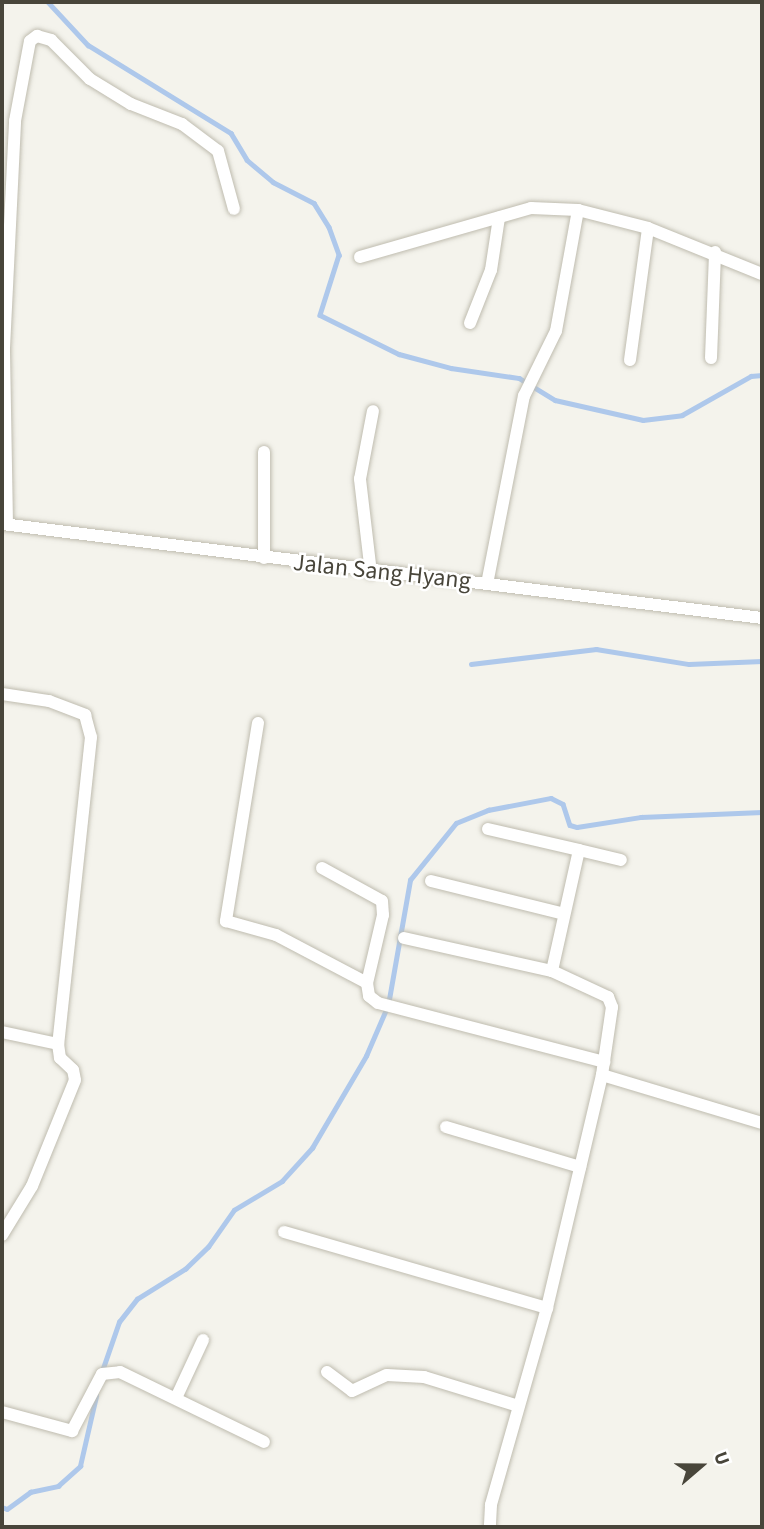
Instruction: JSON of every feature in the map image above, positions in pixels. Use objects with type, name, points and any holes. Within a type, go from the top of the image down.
[{"type":"street","points":[[4,524],[4,348],[13,158],[30,41],[37,36],[51,40],[90,79],[131,104],[182,124],[218,150],[234,209]]},
{"type":"street","points":[[360,257],[546,206],[578,210],[648,228],[715,252],[762,274]]},
{"type":"street","points":[[487,584],[524,396],[556,331],[578,210]]},
{"type":"street","points":[[470,323],[491,270],[499,218]]},
{"type":"street","points":[[630,360],[648,228]]},
{"type":"street","points":[[711,358],[715,252]]},
{"type":"street","points":[[371,573],[360,479],[373,411]]},
{"type":"street","points":[[264,452],[264,558]]},
{"type":"street","name":"Jalan Sang Hyang","points":[[4,524],[371,573],[487,584],[762,618]]},
{"type":"street","points":[[2,694],[64,706],[85,715],[90,727],[58,1044],[60,1058],[73,1070],[75,1080],[32,1186],[2,1235]]},
{"type":"street","points":[[258,723],[226,921],[276,935],[367,983]]},
{"type":"street","points":[[488,829],[621,860]]},
{"type":"street","points":[[552,971],[579,850]]},
{"type":"street","points":[[322,868],[382,901],[383,915],[367,983],[369,996],[378,1003],[603,1068],[762,1123]]},
{"type":"street","points":[[432,881],[564,914]]},
{"type":"street","points":[[404,938],[552,971],[610,1001],[613,1013],[548,1308],[491,1505],[489,1527]]},
{"type":"street","points":[[2,1032],[58,1044]]},
{"type":"street","points":[[446,1126],[580,1167]]},
{"type":"street","points":[[284,1232],[548,1308]]},
{"type":"street","points":[[176,1398],[203,1340]]},
{"type":"street","points":[[2,1412],[72,1432],[102,1374],[113,1372],[176,1398],[264,1441]]},
{"type":"street","points":[[327,1372],[352,1391],[387,1375],[424,1377],[518,1406]]},
{"type":"waterway","points":[[48,2],[88,45],[231,133],[247,160],[273,182],[314,203],[329,227],[339,255],[320,315],[399,354],[451,368],[519,378],[555,400],[643,420],[682,415],[751,376],[762,375]]},
{"type":"waterway","points":[[471,664],[596,649],[689,664],[762,661]]},
{"type":"waterway","points":[[102,1371],[119,1322],[137,1299],[185,1269],[208,1247],[234,1210],[282,1181],[312,1148],[366,1056],[388,1005],[410,880],[456,823],[488,810],[551,798],[563,804],[570,825],[577,827],[641,817],[762,812]]},
{"type":"waterway","points":[[2,1507],[7,1509],[30,1492],[58,1486],[80,1466],[96,1396]]}]
